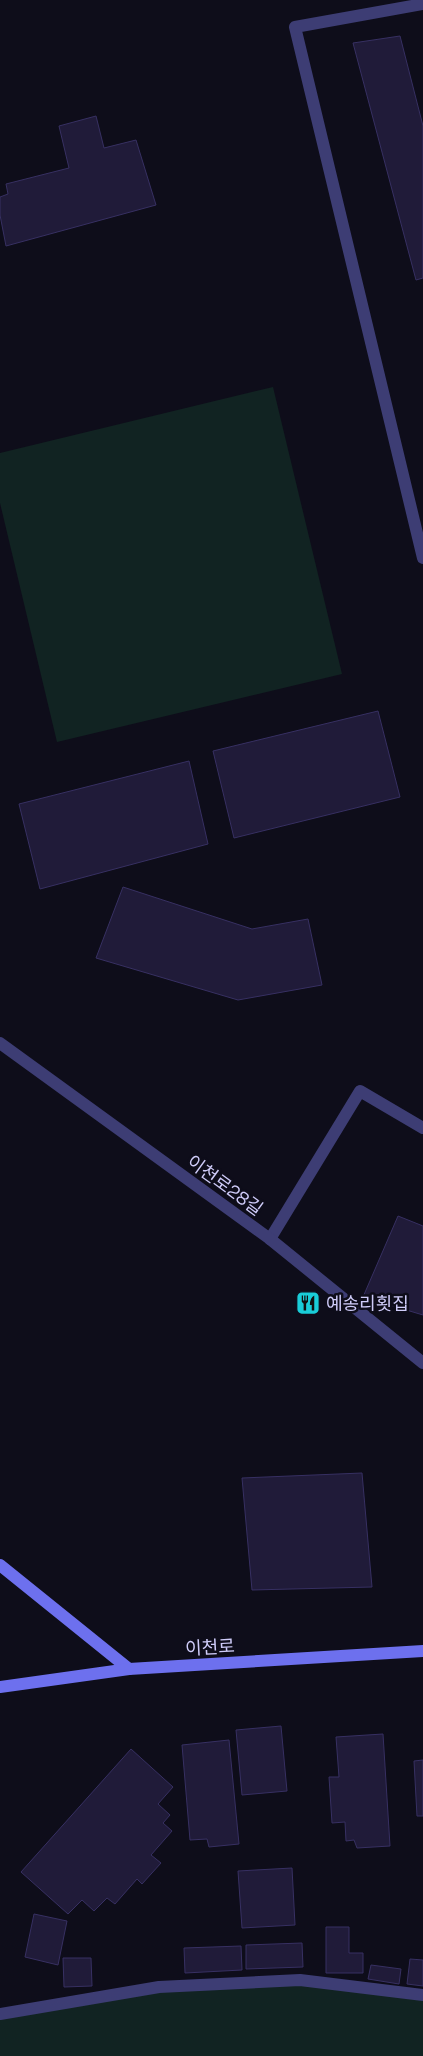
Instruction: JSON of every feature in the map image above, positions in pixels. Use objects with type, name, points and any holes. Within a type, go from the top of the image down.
[{"type":"main road","points":[[0,1565],[129,1669]]},
{"type":"main road","name":"이천로","points":[[0,1687],[129,1669],[423,1651]]},
{"type":"street","points":[[423,4],[294,27],[423,558]]},
{"type":"street","name":"이천로28길","points":[[0,1043],[270,1239],[423,1363]]},
{"type":"street","points":[[270,1239],[360,1091],[423,1128]]},
{"type":"street","points":[[0,2014],[158,1987],[300,1980],[423,1994]]},
{"type":"shaded area","points":[[273,387],[342,674],[57,742],[0,503],[0,453]]},
{"type":"shaded area","points":[[300,1980],[423,1995],[423,2056],[0,2056],[0,2014],[158,1987]]},
{"type":"building","points":[[400,36],[423,126],[423,278],[416,280],[353,43]]},
{"type":"building","points":[[96,116],[104,148],[136,140],[156,205],[6,246],[0,215],[0,197],[8,194],[6,184],[69,168],[59,126]]},
{"type":"building","points":[[378,711],[400,797],[234,838],[213,751]]},
{"type":"building","points":[[189,761],[208,844],[40,889],[19,804]]},
{"type":"building","points":[[123,887],[252,929],[308,919],[322,985],[238,1000],[96,958]]},
{"type":"building","points":[[398,1216],[423,1226],[423,1315],[363,1297]]},
{"type":"building","points":[[362,1473],[372,1587],[252,1590],[242,1478]]},
{"type":"building","points":[[281,1726],[287,1791],[242,1795],[236,1730]]},
{"type":"building","points":[[383,1734],[390,1846],[357,1848],[354,1840],[346,1841],[345,1822],[332,1823],[329,1777],[339,1777],[336,1737]]},
{"type":"building","points":[[229,1740],[239,1844],[209,1847],[207,1839],[190,1840],[182,1745]]},
{"type":"building","points":[[131,1749],[173,1787],[158,1804],[170,1815],[163,1823],[172,1831],[151,1855],[161,1863],[142,1884],[137,1879],[115,1904],[107,1898],[94,1911],[82,1900],[68,1914],[21,1872]]},
{"type":"building","points":[[423,1760],[423,1816],[417,1816],[414,1761]]},
{"type":"building","points":[[292,1868],[295,1925],[242,1928],[238,1871]]},
{"type":"building","points":[[34,1914],[67,1921],[58,1965],[25,1957]]},
{"type":"building","points":[[326,1927],[349,1927],[349,1953],[363,1953],[363,1973],[326,1973]]},
{"type":"building","points":[[302,1943],[303,1967],[246,1969],[246,1945]]},
{"type":"building","points":[[241,1946],[242,1970],[185,1973],[184,1948]]},
{"type":"building","points":[[63,1958],[91,1958],[92,1986],[64,1987]]},
{"type":"building","points":[[410,1959],[423,1960],[423,1986],[407,1984]]},
{"type":"building","points":[[371,1965],[401,1969],[399,1984],[368,1979]]},
{"type":"place","name":"예송리횟집","points":[[308,1303]]}]
